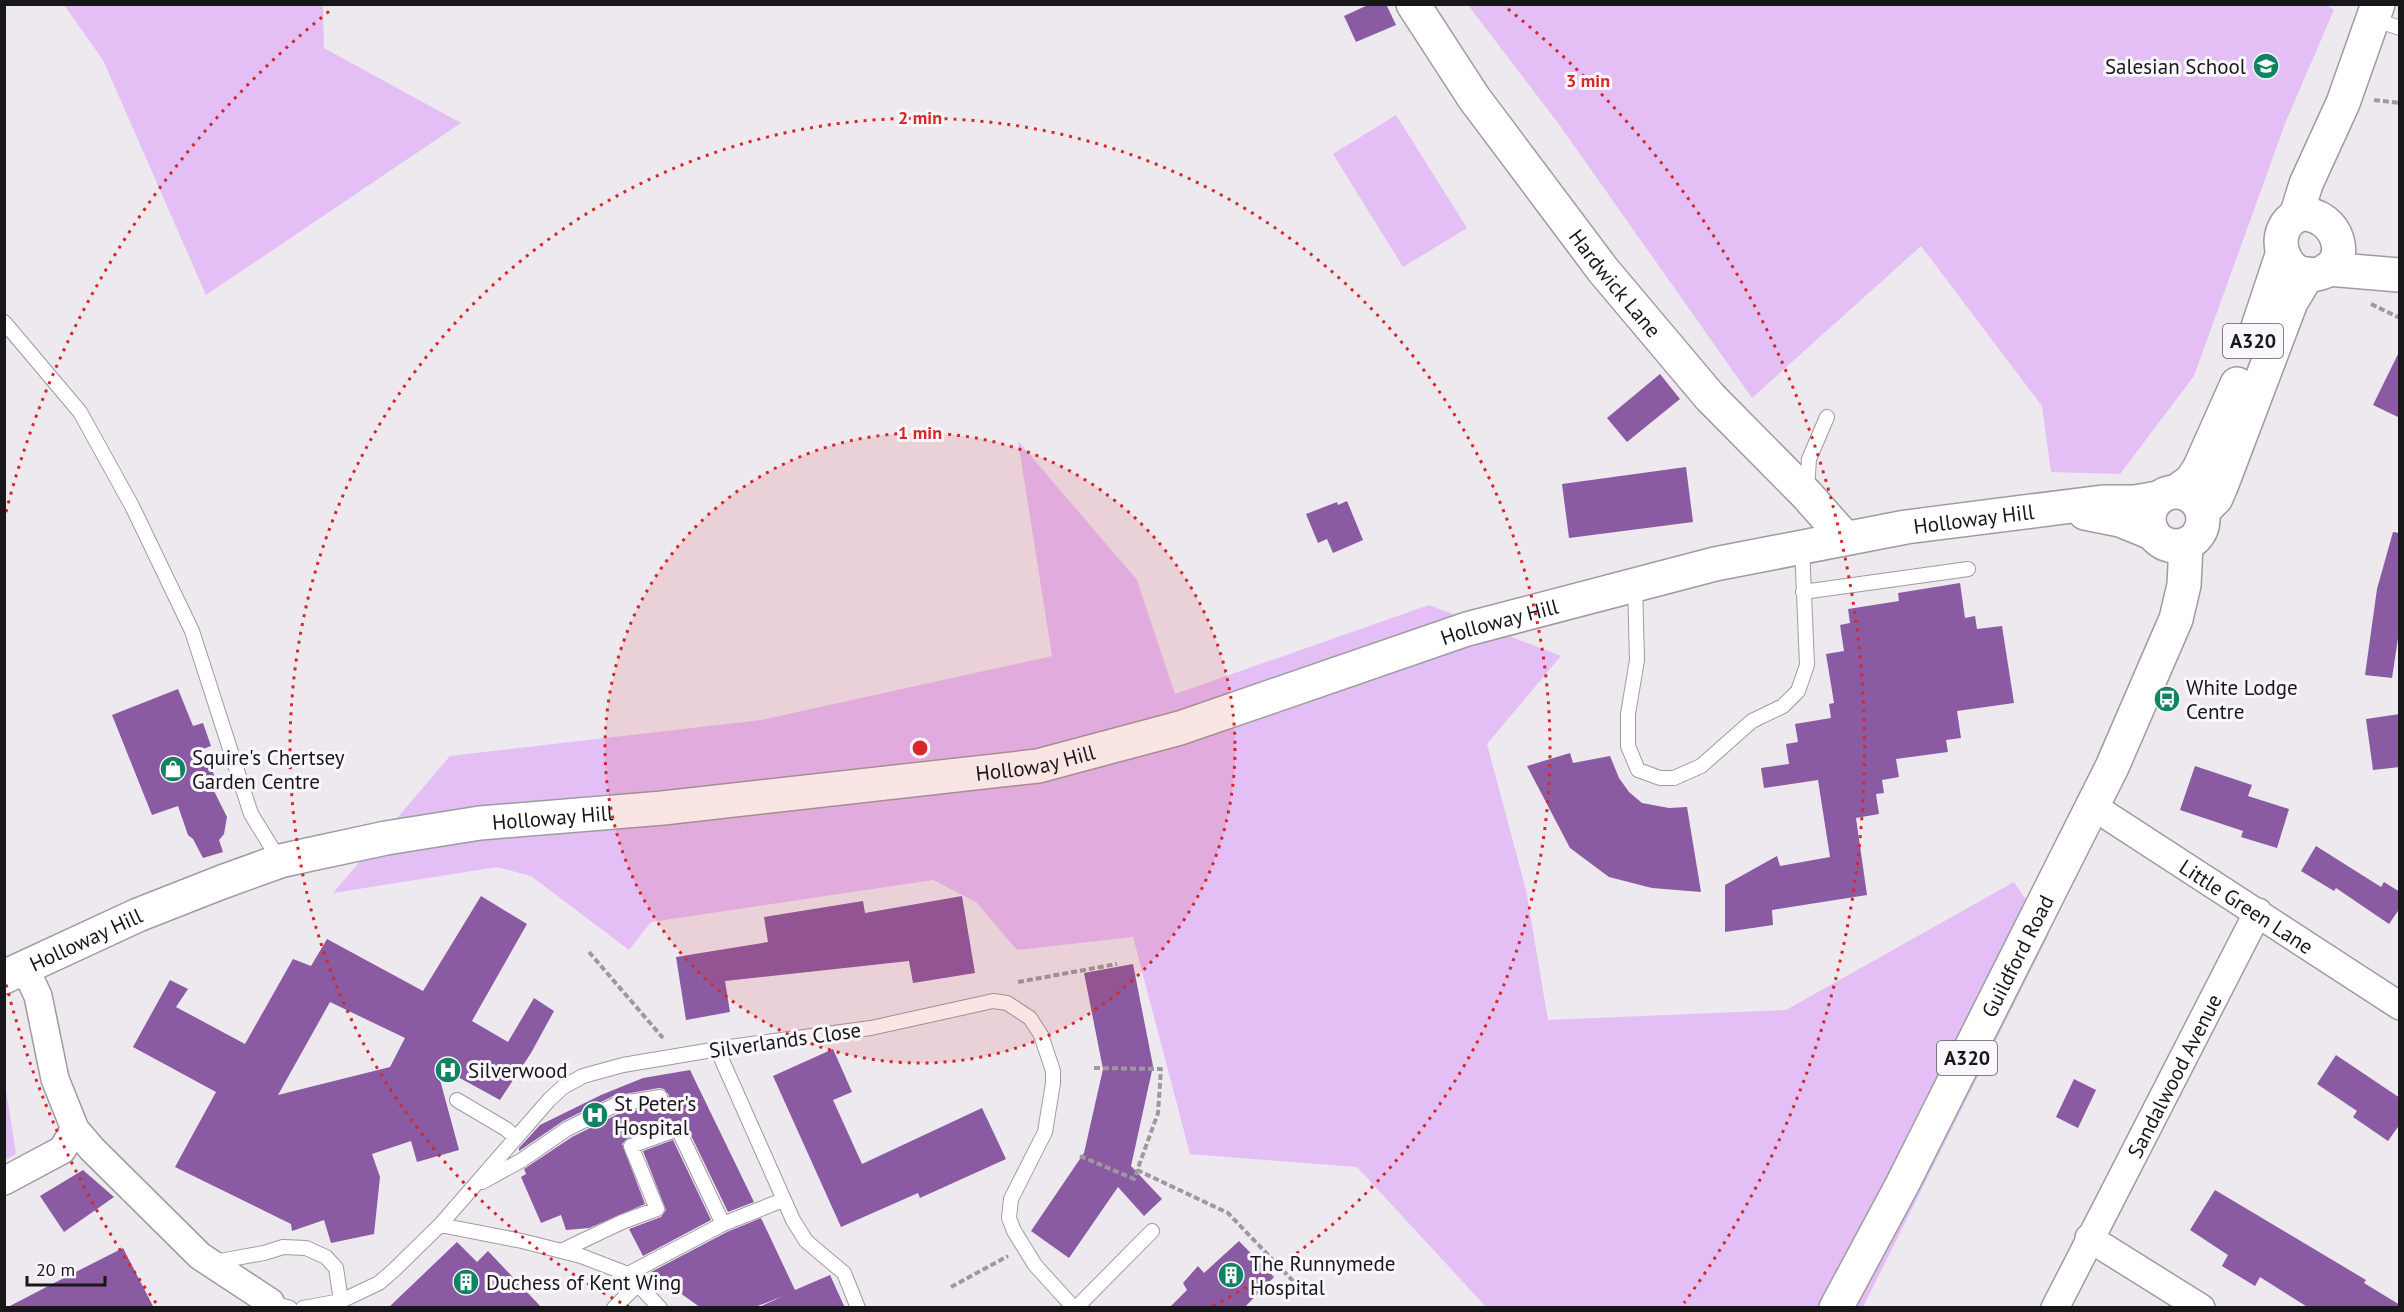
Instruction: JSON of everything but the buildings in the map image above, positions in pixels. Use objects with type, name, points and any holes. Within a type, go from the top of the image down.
[{"type":"main road","name":"Hardwick Lane","points":[[1413,4],[1474,98],[1603,270],[1710,397],[1806,494],[1845,538]]},
{"type":"main road","name":"A320","points":[[2357,102],[2306,184],[2296,216],[2311,214],[2317,253],[2231,400],[2199,469],[2191,481],[2168,494],[2149,514],[2166,540],[2199,533],[2203,524],[2202,512],[2216,498],[2222,484],[2291,302],[2317,253],[2328,189],[2357,102],[2383,17]]},
{"type":"main road","points":[[2317,253],[2399,275]]},
{"type":"main road","points":[[2168,494],[2194,499],[2202,512]]},
{"type":"main road","name":"Holloway Hill","points":[[14,971],[138,915],[280,861],[386,838],[480,823],[663,808],[1038,766],[1180,728],[1467,628],[1714,564],[1906,526],[2103,502],[2135,502],[2168,494]]},
{"type":"main road","name":"Holloway Hill","points":[[2063,508],[2120,520],[2166,540]]},
{"type":"main road","name":"Guildford Road","points":[[1836,1308],[1902,1185],[2094,807],[2176,619],[2184,585],[2166,540]]},
{"type":"street","name":"Little Green Lane","points":[[2094,807],[2400,1006]]},
{"type":"street","name":"Sandalwood Avenue","points":[[2055,1308],[2258,912]]},
{"type":"street","points":[[14,971],[38,996],[56,1079],[75,1128],[92,1149],[200,1256],[276,1306]]},
{"type":"street","points":[[4,1181],[62,1149],[75,1128]]},
{"type":"street","points":[[2089,1238],[2201,1308]]},
{"type":"lane","points":[[4,322],[80,412],[132,506],[192,631],[251,814],[280,861]]},
{"type":"lane","points":[[1806,494],[1809,459],[1827,417]]},
{"type":"lane","points":[[1635,585],[1637,660],[1628,714],[1628,746],[1638,770],[1660,778],[1674,778],[1701,766],[1752,720],[1783,706],[1798,691],[1807,665],[1802,546]]},
{"type":"lane","points":[[1803,592],[1968,569]]},
{"type":"lane","name":"Silverlands Close","points":[[303,1308],[342,1301],[379,1283],[417,1250],[475,1186],[515,1137],[563,1087],[583,1076],[623,1065],[717,1049],[871,1028],[993,1001],[1018,1008],[1030,1018],[1041,1035],[1053,1071],[1052,1099],[1045,1132],[1011,1199],[1009,1218],[1035,1265],[1075,1308]]},
{"type":"lane","points":[[717,1049],[783,1200],[806,1241],[844,1273],[858,1308]]},
{"type":"lane","points":[[475,1186],[522,1160],[567,1128],[616,1104],[660,1097]]},
{"type":"lane","points":[[457,1100],[506,1129],[515,1137]]},
{"type":"lane","points":[[561,1251],[622,1222],[657,1209],[631,1146],[678,1128],[723,1224]]},
{"type":"lane","points":[[614,1308],[633,1279],[723,1224],[783,1200]]},
{"type":"lane","points":[[440,1225],[522,1240],[581,1256],[633,1279],[660,1308]]},
{"type":"lane","points":[[1075,1308],[1152,1231]]},
{"type":"lane","points":[[209,1262],[237,1259],[283,1247],[306,1248],[326,1257],[336,1268],[342,1301]]},
{"type":"path","points":[[2357,102],[2400,104]]},
{"type":"path","points":[[2361,299],[2400,318]]},
{"type":"path","points":[[589,952],[654,1024],[669,1047],[669,1058]]},
{"type":"path","points":[[1018,982],[1117,964]]},
{"type":"path","points":[[1080,1156],[1134,1179],[1158,1113],[1161,1069],[1093,1068]]},
{"type":"path","points":[[1137,1170],[1228,1213],[1295,1283]]},
{"type":"path","points":[[951,1287],[1024,1247]]},
{"type":"shaded area","points":[[2325,4],[2334,10],[2286,121],[2194,376],[2120,474],[2051,472],[2042,406],[1921,246],[1752,398],[1558,123],[1468,5]]},
{"type":"shaded area","points":[[64,5],[323,5],[324,48],[461,123],[206,295],[103,60]]},
{"type":"shaded area","points":[[1396,115],[1467,228],[1403,267],[1333,154]]},
{"type":"shaded area","points":[[1018,441],[1137,580],[1175,694],[1429,605],[1561,656],[1487,744],[1526,890],[1548,1020],[1786,1010],[2014,882],[2049,934],[1863,1307],[1487,1308],[1357,1167],[1190,1154],[1133,937],[1017,950],[976,902],[933,880],[651,922],[629,950],[531,876],[497,867],[333,893],[450,756],[761,720],[1052,656]]},
{"type":"shaded area","points":[[4,1077],[16,1154],[5,1160],[4,1160]]},
{"type":"place","name":"Salesian School","points":[[2266,66]]},
{"type":"place","name":"White Lodge Centre","points":[[2167,699]]},
{"type":"place","name":"Squire's Chertsey Garden Centre","points":[[173,769]]},
{"type":"place","name":"Silverwood","points":[[448,1070]]},
{"type":"place","name":"St Peter's Hospital","points":[[595,1115]]},
{"type":"place","name":"The Runnymede Hospital","points":[[1231,1275]]},
{"type":"place","name":"Duchess of Kent Wing","points":[[466,1282]]}]
